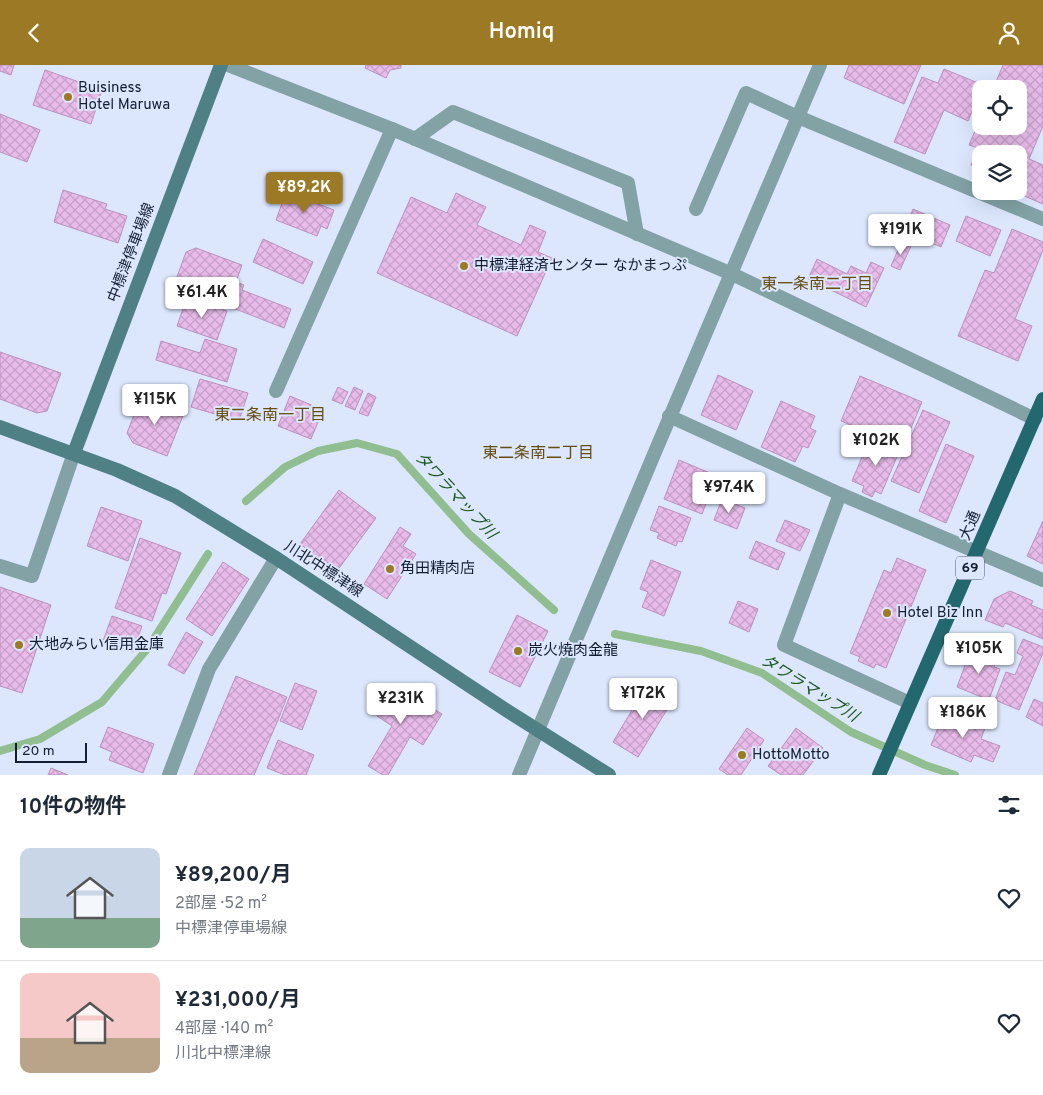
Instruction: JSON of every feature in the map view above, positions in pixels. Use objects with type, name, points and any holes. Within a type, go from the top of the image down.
[{"type":"main road","name":"中標津停車場線","points":[[74,453],[221,65]]},
{"type":"main road","name":"大通","points":[[880,773],[1043,399]]},
{"type":"main road","name":"川北中標津線","points":[[0,427],[74,453],[175,496],[276,558],[608,775]]},
{"type":"street","points":[[228,65],[392,129],[732,274],[1035,419]]},
{"type":"street","points":[[518,775],[669,416],[732,274],[820,65]]},
{"type":"street","points":[[696,209],[746,93],[798,117],[1043,219]]},
{"type":"street","points":[[415,139],[453,112],[628,183],[637,234]]},
{"type":"street","points":[[276,391],[392,129]]},
{"type":"street","points":[[669,416],[840,494],[1043,580]]},
{"type":"street","points":[[0,565],[32,577],[74,453]]},
{"type":"street","points":[[840,494],[784,645],[910,703]]},
{"type":"street","points":[[169,775],[209,669],[276,558]]},
{"type":"building","points":[[0,65],[14,65],[11,75],[0,71]]},
{"type":"building","points":[[366,65],[401,65],[401,68],[390,70],[386,78],[365,68]]},
{"type":"building","points":[[849,65],[921,65],[904,104],[844,78]]},
{"type":"building","points":[[1003,65],[1043,65],[1043,126],[1029,159],[1043,165],[1043,204],[1027,197],[1027,145],[969,145],[973,135],[1027,135],[1027,80],[997,80]]},
{"type":"building","points":[[944,69],[972,80],[972,111],[968,121],[944,110],[925,154],[894,142],[922,77],[938,83]]},
{"type":"building","name":"Buisiness Hotel Maruwa","points":[[45,70],[102,90],[91,124],[33,105]]},
{"type":"building","points":[[0,114],[40,130],[27,162],[0,152]]},
{"type":"building","points":[[63,190],[107,204],[105,209],[127,216],[118,243],[54,222]]},
{"type":"building","points":[[286,192],[334,210],[327,229],[321,226],[317,236],[276,220]]},
{"type":"building","name":"中標津経済センター なかまっぷ","points":[[456,193],[486,207],[477,225],[521,245],[530,225],[546,232],[538,252],[552,258],[517,336],[377,273],[411,197],[447,213]]},
{"type":"building","points":[[913,209],[950,225],[941,247],[904,231]]},
{"type":"building","points":[[966,216],[1001,230],[990,256],[956,241]]},
{"type":"building","points":[[1012,229],[1043,242],[1043,250],[1015,319],[1032,326],[1018,361],[958,336],[985,270],[994,273]]},
{"type":"building","points":[[263,239],[313,262],[303,284],[253,262]]},
{"type":"building","points":[[902,241],[911,246],[900,270],[891,266]]},
{"type":"building","points":[[196,248],[242,265],[236,282],[244,285],[242,290],[291,309],[284,328],[174,285],[186,252]]},
{"type":"building","points":[[817,259],[847,274],[851,266],[866,273],[871,262],[884,268],[866,307],[808,279]]},
{"type":"building","points":[[187,297],[227,311],[217,340],[177,326]]},
{"type":"building","points":[[205,339],[237,349],[227,382],[156,360],[161,341],[200,353]]},
{"type":"building","points":[[0,352],[61,373],[47,411],[37,413],[0,399]]},
{"type":"building","points":[[718,375],[753,391],[736,430],[701,415]]},
{"type":"building","points":[[860,376],[922,402],[903,447],[841,421]]},
{"type":"building","points":[[200,379],[248,393],[239,421],[191,407]]},
{"type":"building","points":[[338,387],[348,392],[342,404],[332,400]]},
{"type":"building","points":[[354,387],[363,391],[355,410],[345,406]]},
{"type":"building","points":[[368,393],[376,397],[368,416],[359,413]]},
{"type":"building","points":[[290,396],[323,410],[311,439],[278,426]]},
{"type":"building","points":[[141,397],[184,413],[167,456],[133,443],[127,433]]},
{"type":"building","points":[[781,401],[815,416],[810,428],[816,431],[808,448],[803,446],[795,462],[761,447]]},
{"type":"building","points":[[923,410],[950,422],[919,493],[891,481]]},
{"type":"building","points":[[870,438],[900,450],[881,494],[875,491],[872,497],[862,492],[864,486],[852,481]]},
{"type":"building","points":[[946,444],[974,456],[946,523],[919,511]]},
{"type":"building","points":[[679,460],[717,476],[702,514],[664,499]]},
{"type":"building","points":[[339,490],[376,518],[337,571],[300,544]]},
{"type":"building","points":[[722,499],[745,508],[737,529],[714,520]]},
{"type":"building","points":[[659,506],[691,518],[682,542],[678,541],[676,546],[657,538],[659,533],[650,530]]},
{"type":"building","points":[[101,507],[142,521],[128,561],[87,546]]},
{"type":"building","points":[[785,520],[810,530],[800,551],[776,541]]},
{"type":"building","points":[[1043,521],[1043,564],[1027,556]]},
{"type":"building","name":"角田精肉店","points":[[400,527],[411,534],[403,546],[416,554],[387,599],[364,584]]},
{"type":"building","points":[[140,538],[181,553],[166,594],[162,593],[152,621],[115,608]]},
{"type":"building","points":[[756,541],[785,553],[778,570],[749,558]]},
{"type":"building","name":"Hotel Biz Inn","points":[[897,558],[926,570],[886,668],[876,664],[874,668],[858,661],[860,657],[850,653],[884,570],[891,573]]},
{"type":"building","points":[[651,560],[681,572],[664,616],[642,607],[648,592],[640,589]]},
{"type":"building","points":[[223,562],[249,579],[212,636],[186,619]]},
{"type":"building","name":"大地みらい信用金庫","points":[[0,587],[51,605],[22,693],[0,686]]},
{"type":"building","points":[[1010,591],[1033,601],[1031,605],[1043,610],[1043,639],[1005,623],[1003,627],[985,620],[994,599]]},
{"type":"building","points":[[738,601],[758,609],[749,632],[729,623]]},
{"type":"building","name":"炭火焼肉金龍","points":[[517,615],[548,631],[520,687],[489,672]]},
{"type":"building","points":[[112,616],[142,626],[133,652],[103,641]]},
{"type":"building","points":[[186,632],[203,642],[184,674],[168,665]]},
{"type":"building","points":[[1023,639],[1043,647],[1043,653],[1019,710],[995,700],[1006,672],[1015,675],[1023,656],[1017,653]]},
{"type":"building","points":[[971,649],[997,659],[994,667],[1000,669],[989,700],[957,687]]},
{"type":"building","points":[[236,676],[287,697],[278,720],[254,775],[194,775]]},
{"type":"building","points":[[295,683],[317,691],[302,730],[280,721]]},
{"type":"building","points":[[648,683],[674,698],[638,757],[613,742]]},
{"type":"building","points":[[396,685],[442,714],[423,745],[410,737],[388,775],[383,775],[368,766],[392,726],[377,716],[380,710],[374,706],[384,689]]},
{"type":"building","points":[[1034,699],[1043,703],[1043,726],[1026,717]]},
{"type":"building","points":[[945,711],[985,728],[981,739],[1000,746],[993,762],[974,755],[971,762],[931,745]]},
{"type":"building","points":[[108,727],[154,744],[143,773],[109,760],[112,752],[100,747]]},
{"type":"building","name":"HottoMotto","points":[[747,728],[764,740],[741,775],[728,775],[719,769]]},
{"type":"building","points":[[796,728],[823,748],[803,775],[781,775],[768,766]]},
{"type":"building","points":[[278,740],[314,755],[306,775],[285,775],[267,768]]},
{"type":"building","points":[[51,768],[68,775],[48,775]]},
{"type":"waterway","name":"タワラマップ川","points":[[246,501],[285,467],[318,451],[357,443],[397,454],[469,534],[554,610]]},
{"type":"waterway","name":"タワラマップ川","points":[[0,751],[40,739],[102,702],[148,648],[208,554]]},
{"type":"waterway","name":"タワラマップ川","points":[[615,634],[701,651],[762,673],[851,732],[925,765],[955,775]]},
{"type":"place","name":"Buisiness Hotel Maruwa","points":[[68,97]]},
{"type":"place","name":"中標津経済センター なかまっぷ","points":[[464,266]]},
{"type":"place","name":"角田精肉店","points":[[390,569]]},
{"type":"place","name":"Hotel Biz Inn","points":[[887,613]]},
{"type":"place","name":"大地みらい信用金庫","points":[[19,645]]},
{"type":"place","name":"炭火焼肉金龍","points":[[518,651]]},
{"type":"place","name":"HottoMotto","points":[[742,755]]},
{"type":"district","name":"東一条南二丁目","points":[[817,285]]},
{"type":"district","name":"東二条南一丁目","points":[[270,416]]},
{"type":"district","name":"東二条南二丁目","points":[[538,454]]}]
